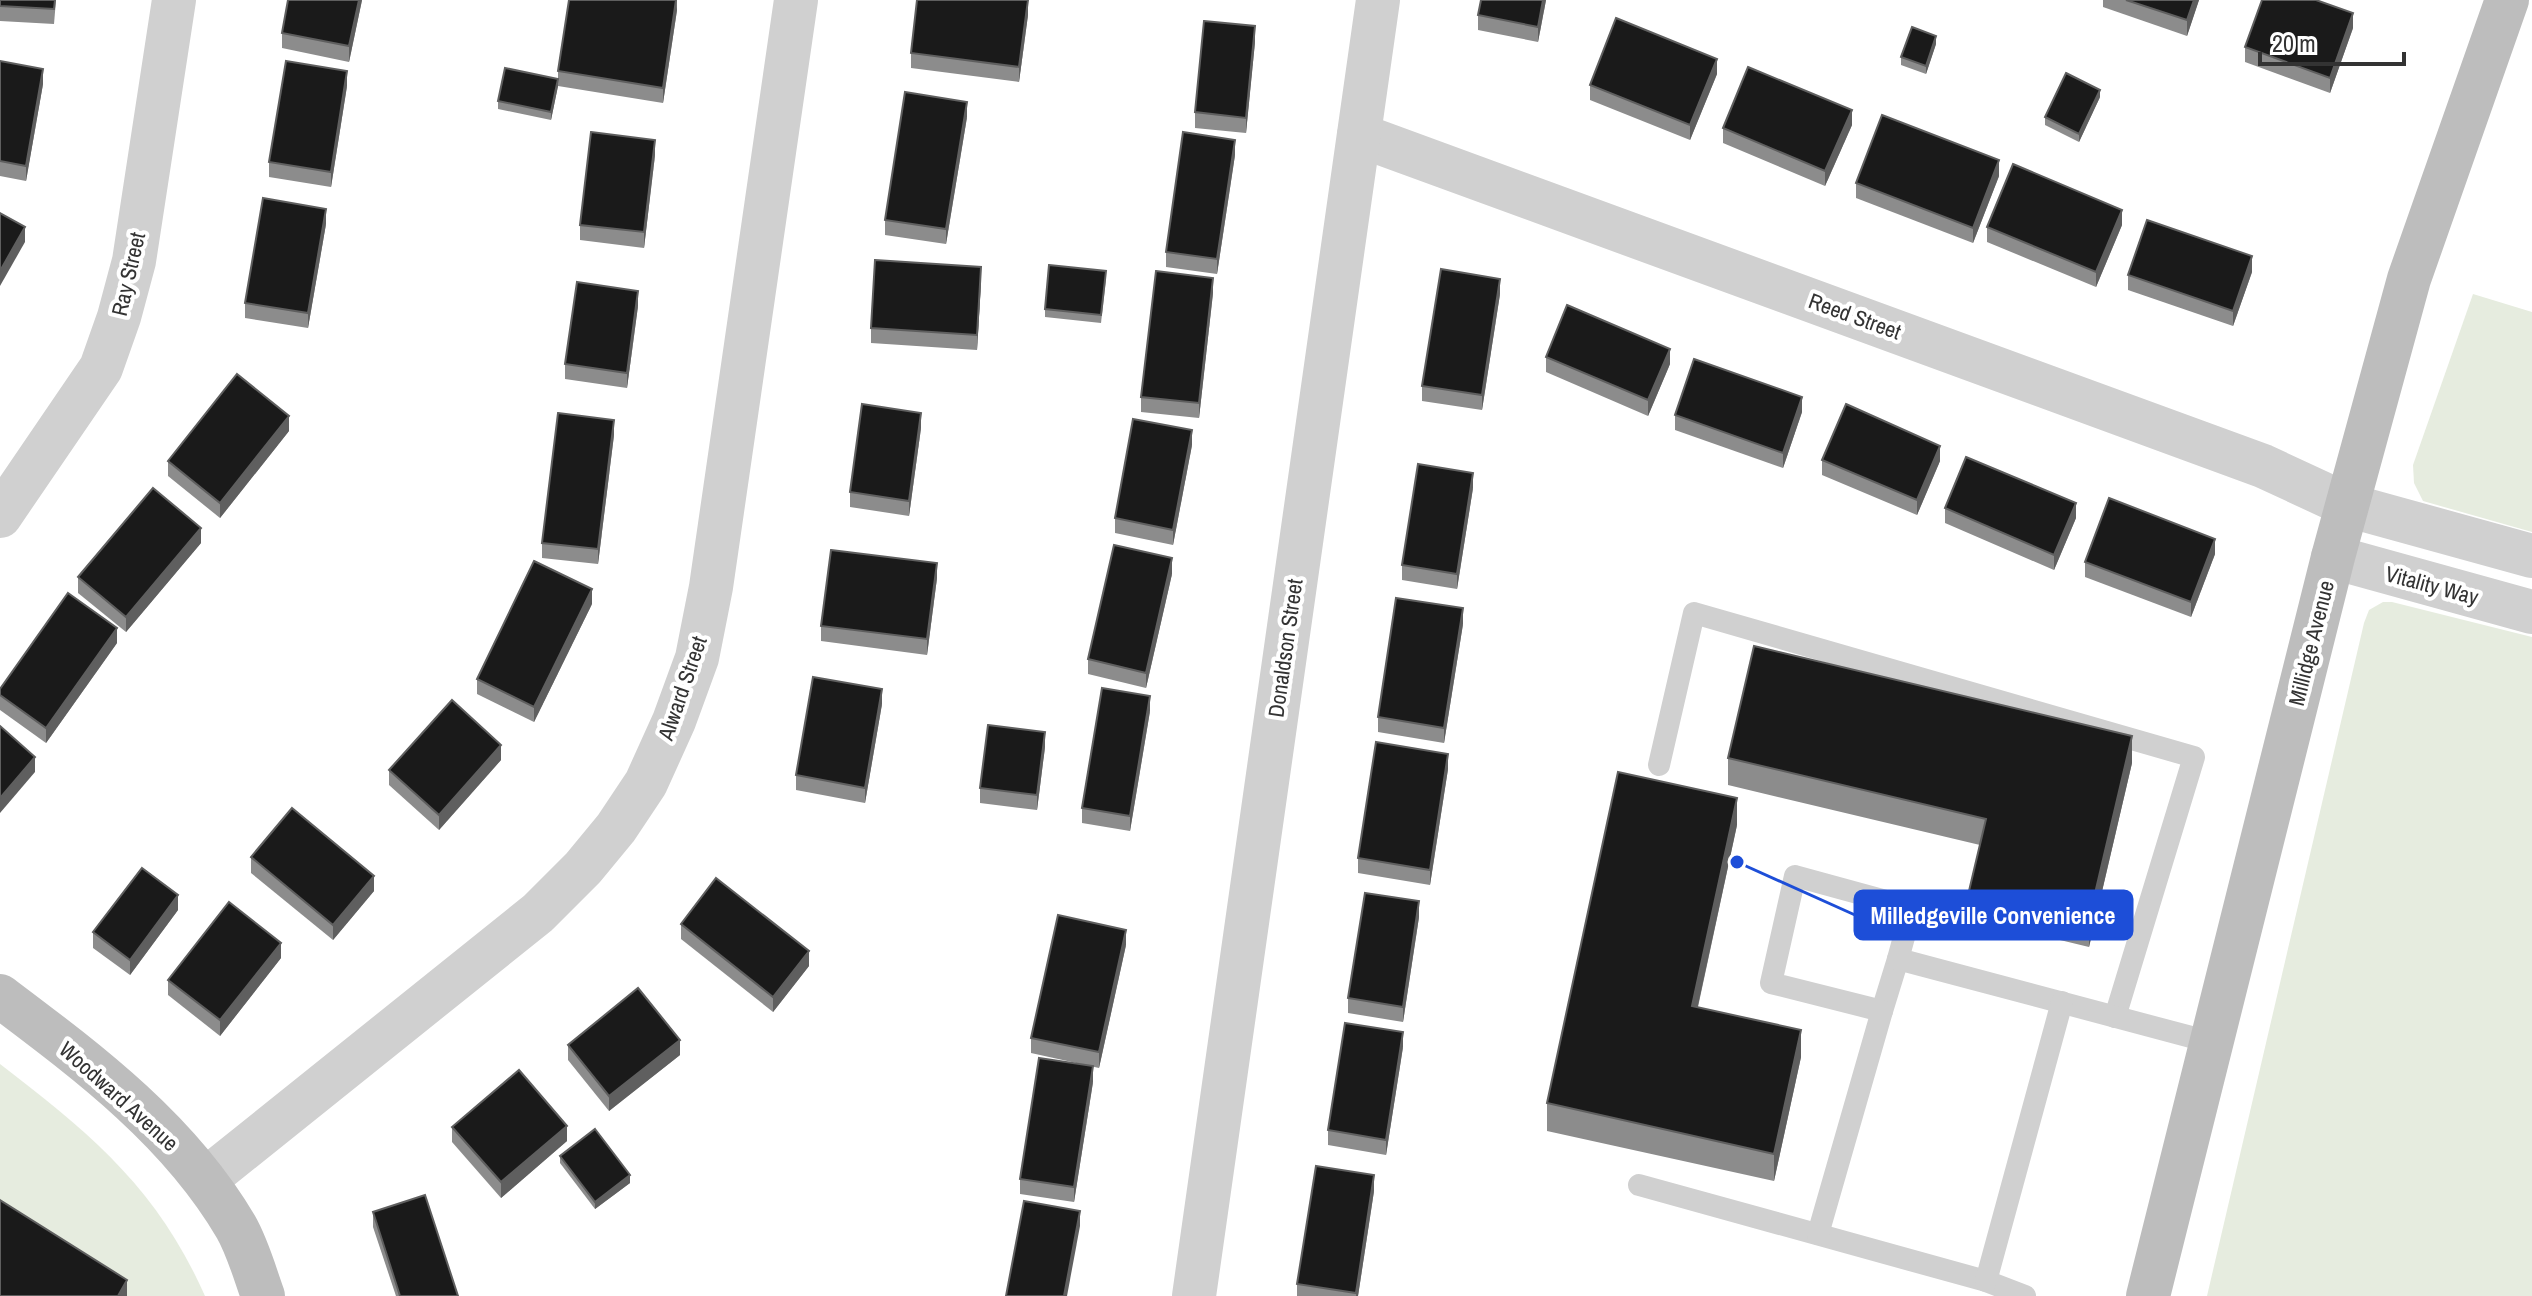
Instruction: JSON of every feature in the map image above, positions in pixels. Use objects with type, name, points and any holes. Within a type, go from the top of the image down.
[{"type":"street","name":"Ray Street","points":[[0,516],[101,368],[119,317],[134,261],[174,0]]},
{"type":"street","name":"Alward Street","points":[[205,1180],[538,913],[592,858],[646,783],[674,721],[697,658],[711,587],[796,0]]},
{"type":"street","name":"Donaldson Street","points":[[1194,1296],[1378,0]]},
{"type":"street","name":"Millidge Avenue","points":[[2148,1296],[2333,557],[2409,279],[2507,0]]},
{"type":"street","name":"Reed Street","points":[[1359,135],[2248,460],[2347,505]]},
{"type":"street","points":[[2347,505],[2532,556]]},
{"type":"street","name":"Vitality Way","points":[[2333,557],[2532,612]]},
{"type":"street","name":"Woodward Avenue","points":[[0,996],[115,1086],[164,1131],[205,1180],[238,1230],[263,1296]]},
{"type":"lane","points":[[1659,765],[1694,613],[2194,757],[2115,1017]]},
{"type":"lane","points":[[1818,1234],[1912,908],[1795,876],[1771,983],[1882,1011]]},
{"type":"lane","points":[[1898,959],[2210,1042]]},
{"type":"lane","points":[[1986,1281],[2062,1002]]},
{"type":"lane","points":[[1639,1185],[1986,1281],[2021,1296]]},
{"type":"shaded area","points":[[2473,294],[2532,312],[2532,532],[2423,501],[2414,483],[2413,465]]},
{"type":"shaded area","points":[[2383,602],[2532,637],[2532,1296],[2207,1296],[2364,623],[2369,610]]},
{"type":"shaded area","points":[[0,1064],[64,1115],[119,1166],[166,1224],[205,1296],[109,1296],[0,1227]]},
{"type":"building","points":[[0,0],[55,0],[54,9],[0,6]]},
{"type":"building","points":[[288,0],[359,0],[349,46],[282,33]]},
{"type":"building","points":[[569,0],[676,0],[663,88],[558,71]]},
{"type":"building","points":[[917,0],[1028,0],[1019,67],[911,53]]},
{"type":"building","points":[[1481,0],[1543,0],[1538,27],[1478,15]]},
{"type":"building","points":[[2126,0],[2194,0],[2187,20]]},
{"type":"building","points":[[2262,0],[2316,0],[2353,13],[2330,78],[2245,47]]},
{"type":"building","points":[[1616,18],[1717,59],[1690,125],[1590,85]]},
{"type":"building","points":[[1204,21],[1255,26],[1246,118],[1195,112]]},
{"type":"building","points":[[1912,27],[1936,36],[1926,66],[1901,57]]},
{"type":"building","points":[[0,61],[43,69],[26,166],[0,161]]},
{"type":"building","points":[[286,61],[347,71],[331,172],[269,162]]},
{"type":"building","points":[[1748,67],[1852,110],[1825,171],[1723,128]]},
{"type":"building","points":[[505,68],[558,79],[551,112],[498,101]]},
{"type":"building","points":[[2066,73],[2100,90],[2079,134],[2045,117]]},
{"type":"building","points":[[905,92],[967,102],[946,229],[885,220]]},
{"type":"building","points":[[1882,115],[1999,160],[1973,228],[1856,183]]},
{"type":"building","points":[[591,132],[655,140],[644,232],[580,225]]},
{"type":"building","points":[[1183,132],[1235,140],[1217,259],[1166,252]]},
{"type":"building","points":[[2013,164],[2122,210],[2096,272],[1987,227]]},
{"type":"building","points":[[263,198],[326,209],[308,313],[245,303]]},
{"type":"building","points":[[0,213],[25,227],[0,271]]},
{"type":"building","points":[[2147,220],[2252,256],[2233,311],[2128,275]]},
{"type":"building","points":[[875,260],[981,267],[977,335],[871,328]]},
{"type":"building","points":[[1049,265],[1106,271],[1101,315],[1045,309]]},
{"type":"building","points":[[1441,269],[1500,279],[1482,395],[1422,386]]},
{"type":"building","points":[[1156,271],[1213,278],[1199,403],[1141,397]]},
{"type":"building","points":[[577,282],[638,291],[627,373],[565,364]]},
{"type":"building","points":[[1567,305],[1670,349],[1648,400],[1546,357]]},
{"type":"building","points":[[1694,359],[1802,397],[1783,453],[1675,415]]},
{"type":"building","points":[[237,374],[289,416],[220,503],[168,461]]},
{"type":"building","points":[[862,404],[921,413],[909,501],[850,492]]},
{"type":"building","points":[[1846,404],[1940,446],[1917,500],[1822,460]]},
{"type":"building","points":[[558,413],[614,420],[598,549],[542,543]]},
{"type":"building","points":[[1133,419],[1192,430],[1173,530],[1115,518]]},
{"type":"building","points":[[1966,457],[2076,503],[2054,555],[1945,508]]},
{"type":"building","points":[[1418,464],[1473,473],[1457,574],[1402,565]]},
{"type":"building","points":[[153,488],[201,528],[126,617],[78,577]]},
{"type":"building","points":[[2109,498],[2215,539],[2191,602],[2085,562]]},
{"type":"building","points":[[1114,545],[1172,558],[1146,673],[1088,659]]},
{"type":"building","points":[[831,550],[937,563],[927,639],[821,626]]},
{"type":"building","points":[[534,561],[592,589],[534,707],[477,679]]},
{"type":"building","points":[[68,593],[117,628],[46,728],[0,695],[0,689]]},
{"type":"building","points":[[1396,598],[1463,608],[1444,728],[1378,717]]},
{"type":"building","points":[[1754,646],[2132,736],[2089,919],[1969,891],[1986,819],[1728,758]]},
{"type":"building","points":[[813,677],[882,689],[865,788],[796,775]]},
{"type":"building","points":[[1102,688],[1150,696],[1130,816],[1082,808]]},
{"type":"building","points":[[452,700],[501,745],[439,815],[389,770]]},
{"type":"building","points":[[988,725],[1045,732],[1037,795],[980,788]]},
{"type":"building","points":[[0,726],[35,757],[0,798]]},
{"type":"building","points":[[1376,742],[1448,754],[1430,870],[1358,858]]},
{"type":"building","points":[[1618,772],[1737,798],[1692,1006],[1801,1030],[1774,1154],[1547,1103]]},
{"type":"building","points":[[292,808],[374,876],[333,925],[251,857]]},
{"type":"building","points":[[142,868],[178,895],[130,960],[93,932]]},
{"type":"building","points":[[716,878],[809,951],[773,997],[681,924]]},
{"type":"building","points":[[1365,893],[1419,901],[1403,1007],[1348,998]]},
{"type":"building","points":[[229,902],[281,943],[220,1020],[168,980]]},
{"type":"building","points":[[1058,915],[1126,930],[1099,1052],[1031,1038]]},
{"type":"building","points":[[638,988],[680,1040],[609,1096],[568,1045]]},
{"type":"building","points":[[1345,1023],[1403,1032],[1386,1140],[1328,1130]]},
{"type":"building","points":[[1039,1058],[1093,1066],[1074,1187],[1020,1179]]},
{"type":"building","points":[[519,1070],[567,1126],[501,1182],[452,1127]]},
{"type":"building","points":[[595,1129],[630,1175],[595,1202],[560,1156]]},
{"type":"building","points":[[1316,1166],[1374,1175],[1356,1293],[1297,1284]]},
{"type":"building","points":[[425,1195],[458,1296],[400,1296],[373,1212]]},
{"type":"building","points":[[0,1200],[127,1280],[118,1296],[0,1296]]},
{"type":"building","points":[[1024,1201],[1080,1211],[1064,1296],[1006,1296]]},
{"type":"place","name":"Milledgeville Convenience","points":[[1737,862]]}]
